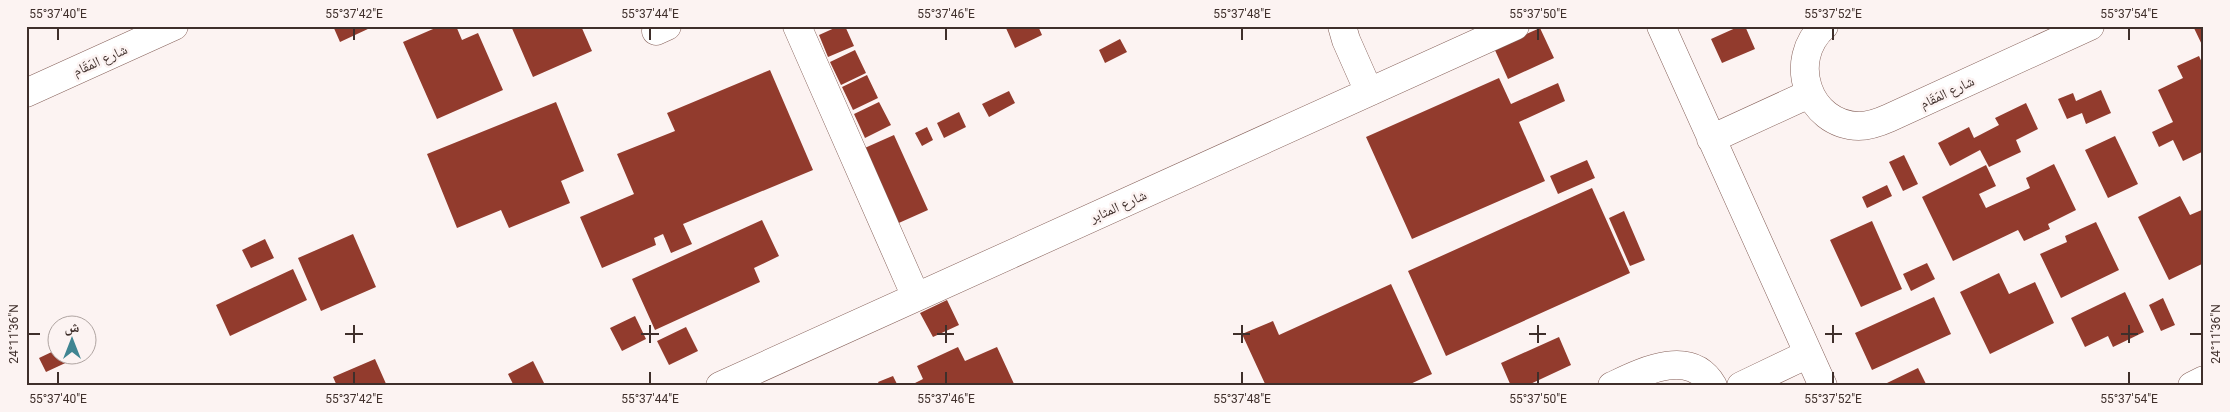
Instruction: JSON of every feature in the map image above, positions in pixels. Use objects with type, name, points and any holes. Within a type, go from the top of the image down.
[{"type":"street","name":"شارع المَقَام","points":[[26,93],[174,26]]},
{"type":"street","points":[[797,26],[916,297]]},
{"type":"street","points":[[1342,26],[1346,40],[1370,92]]},
{"type":"street","name":"شارع المثابر","points":[[720,386],[1515,26]]},
{"type":"street","points":[[1661,26],[1823,386]]},
{"type":"street","name":"شارع المَقَام","points":[[1824,26],[1811,42],[1805,59],[1804,77],[1809,94],[1818,107],[1830,117],[1844,124],[1860,126],[1875,124],[2090,26]]},
{"type":"street","points":[[1711,139],[1809,94]]},
{"type":"street","points":[[1741,386],[1808,354]]},
{"type":"street","points":[[1612,386],[1652,369],[1668,365],[1684,366],[1699,372],[1713,386]]},
{"type":"street","points":[[2192,386],[2204,380]]},
{"type":"building","points":[[333,26],[369,26],[370,28],[340,42]]},
{"type":"building","points":[[440,26],[456,26],[462,40],[478,33],[503,90],[437,119],[403,42]]},
{"type":"building","points":[[511,26],[581,26],[592,51],[533,77]]},
{"type":"building","points":[[839,26],[845,26],[854,46],[828,57],[819,35]]},
{"type":"building","points":[[1005,26],[1038,26],[1042,35],[1015,48]]},
{"type":"building","points":[[1740,26],[1745,26],[1755,49],[1722,63],[1711,39]]},
{"type":"building","points":[[2193,26],[2204,26],[2204,49]]},
{"type":"building","points":[[1540,28],[1554,58],[1508,79],[1494,48]]},
{"type":"building","points":[[1120,39],[1127,52],[1105,63],[1099,50]]},
{"type":"building","points":[[855,50],[866,73],[841,85],[830,62]]},
{"type":"building","points":[[2199,56],[2204,67],[2204,151],[2183,161],[2173,140],[2159,147],[2152,132],[2173,122],[2158,90],[2183,78],[2177,66]]},
{"type":"building","points":[[770,70],[813,170],[683,224],[692,244],[671,253],[663,234],[654,238],[656,245],[602,268],[580,217],[634,194],[617,154],[675,131],[667,113]]},
{"type":"building","points":[[867,75],[878,98],[853,110],[842,87]]},
{"type":"building","points":[[1499,78],[1511,104],[1558,83],[1565,101],[1519,122],[1545,181],[1412,239],[1366,137]]},
{"type":"building","points":[[2101,90],[2111,113],[2086,124],[2082,113],[2067,119],[2058,99],[2073,93],[2076,101]]},
{"type":"building","points":[[1009,91],[1015,103],[989,117],[982,104]]},
{"type":"building","points":[[556,102],[584,171],[561,181],[570,203],[509,228],[501,210],[457,228],[427,154]]},
{"type":"building","points":[[879,102],[891,125],[865,138],[854,114]]},
{"type":"building","points":[[2026,103],[2038,129],[2016,140],[2021,152],[1989,167],[1980,150],[1950,166],[1938,143],[1969,127],[1974,138],[1999,125],[1995,118]]},
{"type":"building","points":[[959,112],[966,127],[944,138],[937,123]]},
{"type":"building","points":[[927,127],[933,140],[922,146],[915,133]]},
{"type":"building","points":[[894,135],[928,210],[892,226],[858,151]]},
{"type":"building","points":[[2115,136],[2138,184],[2108,198],[2085,150]]},
{"type":"building","points":[[1904,155],[1918,184],[1903,191],[1889,162]]},
{"type":"building","points":[[1587,160],[1595,178],[1558,194],[1550,176]]},
{"type":"building","points":[[2054,164],[2076,210],[2048,224],[2050,229],[2024,241],[2018,230],[1953,261],[1922,197],[1986,165],[1996,186],[1979,194],[1986,208],[2030,188],[2026,178]]},
{"type":"building","points":[[1887,185],[1892,196],[1867,208],[1862,197]]},
{"type":"building","points":[[1592,188],[1630,273],[1446,356],[1408,271]]},
{"type":"building","points":[[2180,196],[2190,215],[2204,209],[2204,263],[2169,280],[2138,217]]},
{"type":"building","points":[[1624,211],[1645,260],[1630,266],[1609,218]]},
{"type":"building","points":[[762,220],[779,256],[754,268],[760,282],[655,330],[632,279]]},
{"type":"building","points":[[1872,221],[1902,289],[1861,307],[1830,240]]},
{"type":"building","points":[[2096,222],[2119,270],[2061,298],[2040,254],[2067,242],[2065,236]]},
{"type":"building","points":[[353,234],[376,287],[321,311],[298,258]]},
{"type":"building","points":[[265,239],[274,258],[251,268],[242,250]]},
{"type":"building","points":[[1927,263],[1935,279],[1911,291],[1903,274]]},
{"type":"building","points":[[293,269],[307,300],[230,336],[216,305]]},
{"type":"building","points":[[1999,273],[2009,294],[2035,282],[2054,323],[1990,354],[1960,292]]},
{"type":"building","points":[[1391,284],[1432,374],[1406,386],[1266,386],[1242,334],[1273,321],[1279,335]]},
{"type":"building","points":[[2125,292],[2144,332],[2113,347],[2108,336],[2085,347],[2071,318]]},
{"type":"building","points":[[1934,297],[1951,334],[1872,370],[1855,333]]},
{"type":"building","points":[[2163,298],[2175,325],[2161,331],[2149,305]]},
{"type":"building","points":[[947,300],[959,325],[933,337],[920,313]]},
{"type":"building","points":[[635,316],[646,339],[622,351],[610,328]]},
{"type":"building","points":[[686,327],[698,351],[669,365],[657,341]]},
{"type":"building","points":[[1559,337],[1571,365],[1526,386],[1511,386],[1501,363]]},
{"type":"building","points":[[958,347],[965,361],[997,347],[1015,386],[909,386],[923,379],[917,366]]},
{"type":"building","points":[[48,354],[48,364],[63,364],[46,372],[39,358]]},
{"type":"building","points":[[375,359],[387,386],[337,386],[333,377]]},
{"type":"building","points":[[533,361],[544,383],[539,386],[514,386],[508,374]]},
{"type":"building","points":[[1918,368],[1927,386],[1888,386],[1887,383]]},
{"type":"building","points":[[893,376],[898,386],[880,386],[878,382]]}]
